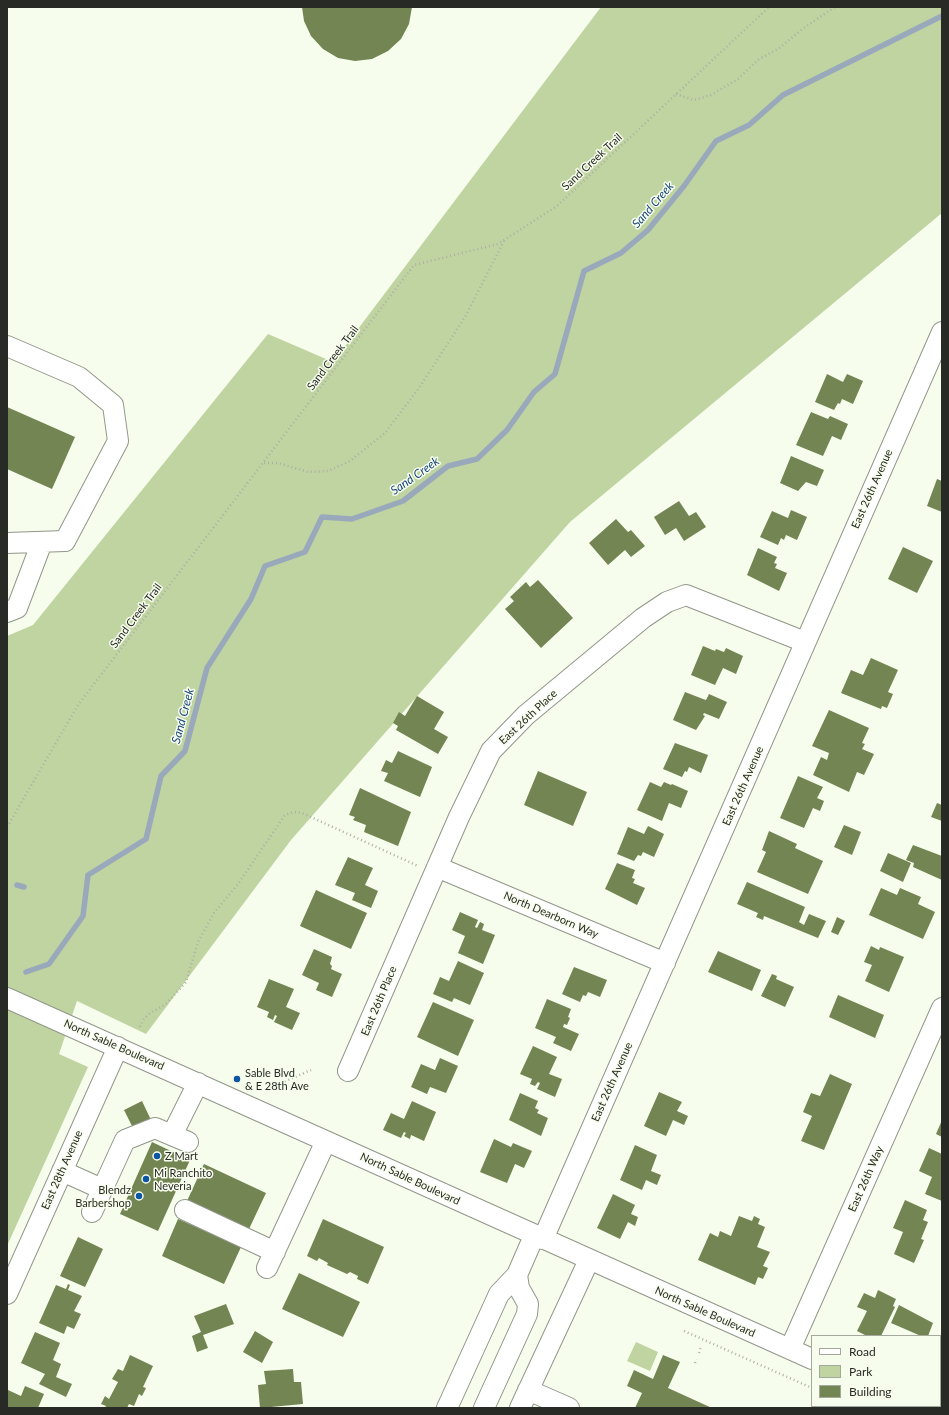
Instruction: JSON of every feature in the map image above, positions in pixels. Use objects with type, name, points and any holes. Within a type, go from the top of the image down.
[{"type":"street","name":"East 26th Avenue","points":[[446,1408],[499,1294],[517,1275],[538,1238],[665,963],[942,332]]},
{"type":"street","points":[[7,346],[79,377],[113,404],[118,441],[65,541],[7,543]]},
{"type":"street","points":[[7,612],[17,608],[42,542]]},
{"type":"street","name":"East 26th Place","points":[[348,1071],[458,817],[491,751],[526,715],[643,618],[667,602],[686,595],[805,642]]},
{"type":"street","name":"North Dearborn Way","points":[[437,867],[665,963]]},
{"type":"street","name":"North Sable Boulevard","points":[[7,998],[81,1030],[538,1238],[811,1359]]},
{"type":"street","name":"East 26th Way","points":[[790,1350],[942,1008]]},
{"type":"street","name":"East 28th Avenue","points":[[7,1294],[118,1047]]},
{"type":"street","points":[[92,1212],[125,1140],[155,1128],[180,1139],[198,1083]]},
{"type":"street","points":[[185,1210],[271,1260],[326,1141]]},
{"type":"street","points":[[62,1171],[102,1189]]},
{"type":"street","points":[[520,1408],[589,1260]]},
{"type":"street","points":[[484,1408],[527,1314],[528,1304],[519,1288],[517,1275]]},
{"type":"street","points":[[528,1390],[569,1408]]},
{"type":"path","name":"Sand Creek Trail","points":[[7,827],[78,705],[414,265],[498,244],[557,206],[769,7]]},
{"type":"path","points":[[676,94],[694,100],[711,95],[738,79],[759,59],[778,49],[805,27],[835,7]]},
{"type":"path","points":[[263,463],[278,464],[308,472],[328,471],[350,460],[385,433],[419,388],[465,317],[504,240]]},
{"type":"path","points":[[140,1027],[146,1017],[166,1004],[186,982],[198,942],[214,913],[242,878],[285,815],[294,812],[302,813],[415,864]]},
{"type":"path","points":[[270,1088],[311,1070]]},
{"type":"path","points":[[684,1331],[811,1388]]},
{"type":"path","points":[[699,1353],[702,1347]]},
{"type":"path","points":[[695,1363],[696,1359]]},
{"type":"green space","points":[[601,7],[942,7],[942,213],[570,522],[291,840],[146,1034],[77,1001],[59,1054],[88,1067],[7,1246],[7,636],[33,625],[268,334],[333,362]]},
{"type":"green space","points":[[636,1342],[658,1352],[650,1371],[627,1361]]},
{"type":"building","points":[[302,7],[412,7],[409,24],[401,39],[388,51],[372,59],[355,61],[338,58],[323,49],[311,36],[304,21]]},
{"type":"building","points":[[827,374],[843,382],[847,374],[863,381],[853,404],[842,399],[840,404],[838,403],[834,410],[815,402]]},
{"type":"building","points":[[7,407],[75,437],[52,489],[7,469]]},
{"type":"building","points":[[811,412],[828,419],[830,416],[848,424],[841,440],[832,436],[823,456],[796,445]]},
{"type":"building","points":[[791,456],[824,470],[817,486],[806,482],[798,491],[780,483]]},
{"type":"building","points":[[937,479],[942,481],[942,512],[927,506]]},
{"type":"building","points":[[679,501],[689,516],[696,512],[706,527],[684,541],[676,528],[665,535],[654,517]]},
{"type":"building","points":[[791,510],[807,517],[797,540],[786,535],[784,540],[781,538],[778,545],[760,537],[772,511],[788,518]]},
{"type":"building","points":[[616,519],[628,532],[631,530],[645,546],[631,557],[625,550],[608,565],[589,543]]},
{"type":"building","points":[[903,547],[933,561],[917,593],[888,579]]},
{"type":"building","points":[[758,548],[777,557],[774,563],[777,564],[775,568],[787,573],[779,591],[747,575]]},
{"type":"building","points":[[538,580],[573,618],[541,648],[505,609],[514,601],[510,597],[526,582],[530,587]]},
{"type":"building","points":[[703,646],[715,651],[716,649],[724,652],[726,648],[743,656],[736,674],[723,668],[715,685],[691,675]]},
{"type":"building","points":[[871,658],[898,670],[888,692],[893,694],[887,708],[882,706],[881,709],[841,693],[851,670],[863,675]]},
{"type":"building","points":[[685,692],[706,700],[709,694],[727,702],[719,719],[704,713],[703,715],[705,716],[696,730],[673,720]]},
{"type":"building","points":[[417,696],[444,712],[434,729],[448,737],[438,754],[396,730],[398,726],[393,723],[399,712],[405,716]]},
{"type":"building","points":[[829,710],[869,728],[862,743],[865,744],[862,749],[874,754],[864,775],[857,772],[849,792],[813,775],[821,757],[827,760],[829,753],[812,746]]},
{"type":"building","points":[[675,743],[708,755],[701,773],[689,767],[687,772],[685,771],[682,777],[663,769]]},
{"type":"building","points":[[398,751],[432,767],[420,797],[384,781],[388,773],[381,771],[386,760],[392,763]]},
{"type":"building","points":[[538,771],[587,792],[573,826],[524,805]]},
{"type":"building","points":[[798,776],[823,787],[817,798],[824,801],[820,811],[813,808],[804,828],[780,818]]},
{"type":"building","points":[[650,782],[661,787],[664,782],[688,791],[681,808],[669,803],[662,821],[637,810]]},
{"type":"building","points":[[360,788],[411,812],[398,846],[364,832],[366,825],[353,820],[355,817],[349,815]]},
{"type":"building","points":[[937,803],[942,805],[942,821],[931,817]]},
{"type":"building","points":[[844,825],[861,832],[852,855],[834,847]]},
{"type":"building","points":[[648,826],[664,834],[654,857],[643,852],[641,856],[638,855],[634,861],[617,854],[628,827],[644,834]]},
{"type":"building","points":[[769,831],[797,844],[795,848],[823,861],[808,894],[757,872],[766,852],[762,850]]},
{"type":"building","points":[[913,845],[942,856],[942,880],[913,867],[914,863],[906,860]]},
{"type":"building","points":[[888,853],[911,863],[903,882],[880,871]]},
{"type":"building","points":[[348,857],[373,868],[365,885],[378,891],[371,908],[352,900],[355,893],[335,885]]},
{"type":"building","points":[[617,863],[635,870],[632,878],[635,879],[633,883],[645,888],[637,905],[605,889]]},
{"type":"building","points":[[747,882],[805,907],[799,922],[804,925],[809,914],[826,921],[818,938],[764,916],[763,920],[756,917],[758,913],[737,904]]},
{"type":"building","points":[[881,888],[897,895],[900,888],[921,897],[918,904],[935,912],[923,939],[869,915]]},
{"type":"building","points":[[316,890],[367,913],[351,949],[300,926]]},
{"type":"building","points":[[460,912],[478,920],[475,927],[477,928],[480,922],[484,924],[482,930],[495,935],[483,964],[458,953],[465,936],[452,930]]},
{"type":"building","points":[[837,917],[845,921],[838,935],[831,932]]},
{"type":"building","points":[[871,946],[879,950],[880,947],[904,957],[889,992],[865,981],[872,965],[864,962]]},
{"type":"building","points":[[314,949],[332,957],[330,964],[332,966],[331,969],[342,974],[332,997],[316,990],[319,983],[302,975]]},
{"type":"building","points":[[718,951],[761,970],[752,991],[708,972]]},
{"type":"building","points":[[458,961],[484,973],[470,1005],[454,998],[452,1002],[433,994],[440,977],[449,981]]},
{"type":"building","points":[[574,967],[607,980],[600,997],[588,992],[586,996],[583,995],[580,1002],[562,994]]},
{"type":"building","points":[[772,974],[777,976],[776,979],[794,987],[785,1007],[761,996]]},
{"type":"building","points":[[269,979],[294,989],[286,1007],[300,1013],[292,1030],[274,1022],[277,1016],[275,1015],[273,1020],[267,1017],[269,1012],[257,1007]]},
{"type":"building","points":[[838,995],[884,1015],[875,1038],[829,1017]]},
{"type":"building","points":[[547,999],[571,1009],[568,1017],[570,1018],[567,1025],[564,1024],[563,1027],[579,1034],[571,1051],[553,1043],[556,1037],[535,1028]]},
{"type":"building","points":[[433,1002],[474,1020],[458,1056],[417,1037]]},
{"type":"building","points":[[533,1046],[557,1057],[549,1074],[562,1079],[555,1097],[537,1089],[540,1083],[538,1082],[535,1086],[530,1084],[532,1079],[520,1074]]},
{"type":"building","points":[[440,1058],[458,1066],[446,1093],[430,1087],[427,1094],[411,1087],[421,1064],[435,1070]]},
{"type":"building","points":[[830,1074],[852,1084],[824,1150],[801,1141],[812,1116],[803,1112],[811,1093],[820,1096]]},
{"type":"building","points":[[659,1092],[682,1102],[677,1111],[688,1116],[684,1125],[673,1120],[666,1136],[644,1126]]},
{"type":"building","points":[[520,1093],[538,1101],[535,1108],[539,1110],[537,1113],[548,1118],[541,1136],[509,1120]]},
{"type":"building","points":[[142,1101],[151,1120],[133,1128],[124,1110]]},
{"type":"building","points":[[412,1101],[436,1112],[424,1141],[411,1135],[410,1139],[404,1136],[406,1133],[404,1132],[401,1138],[383,1130],[391,1113],[404,1119]]},
{"type":"building","points":[[942,1120],[942,1137],[936,1134]]},
{"type":"building","points":[[494,1139],[511,1147],[513,1143],[532,1151],[524,1168],[515,1164],[507,1183],[480,1172]]},
{"type":"building","points":[[152,1142],[190,1160],[158,1231],[120,1214]]},
{"type":"building","points":[[635,1145],[657,1155],[651,1171],[661,1175],[657,1185],[646,1180],[642,1190],[620,1180]]},
{"type":"building","points":[[929,1148],[942,1154],[942,1201],[925,1194],[932,1177],[919,1171]]},
{"type":"building","points":[[204,1164],[266,1193],[249,1229],[187,1201]]},
{"type":"building","points":[[613,1194],[635,1205],[631,1214],[638,1217],[635,1226],[628,1222],[620,1239],[597,1228]]},
{"type":"building","points":[[905,1200],[927,1210],[923,1220],[928,1222],[921,1239],[924,1240],[914,1263],[894,1254],[903,1232],[893,1228]]},
{"type":"building","points":[[739,1216],[752,1221],[754,1216],[760,1219],[758,1224],[765,1227],[757,1247],[770,1252],[763,1266],[768,1268],[763,1279],[758,1277],[755,1285],[698,1260],[710,1233],[718,1237],[720,1231],[731,1236]]},
{"type":"building","points":[[178,1219],[241,1247],[224,1284],[162,1256]]},
{"type":"building","points":[[323,1219],[384,1247],[368,1284],[357,1279],[358,1276],[350,1272],[347,1274],[327,1265],[328,1263],[319,1258],[317,1261],[307,1256]]},
{"type":"building","points":[[78,1237],[103,1249],[85,1287],[60,1276]]},
{"type":"building","points":[[299,1273],[360,1302],[343,1337],[282,1309]]},
{"type":"building","points":[[68,1284],[70,1285],[68,1290],[82,1296],[74,1311],[81,1314],[74,1329],[67,1326],[64,1334],[39,1323],[56,1285],[66,1289]]},
{"type":"building","points":[[878,1290],[896,1299],[893,1306],[895,1307],[881,1335],[865,1335],[857,1331],[867,1311],[857,1307],[864,1293],[875,1298]]},
{"type":"building","points":[[226,1304],[234,1324],[203,1335],[208,1348],[197,1352],[192,1336],[201,1332],[194,1316]]},
{"type":"building","points":[[899,1305],[933,1323],[928,1335],[919,1335],[891,1323]]},
{"type":"building","points":[[255,1331],[273,1342],[262,1363],[243,1352]]},
{"type":"building","points":[[35,1332],[60,1343],[53,1360],[61,1364],[56,1377],[72,1384],[66,1397],[39,1384],[45,1374],[21,1363]]},
{"type":"building","points":[[130,1355],[153,1366],[143,1387],[146,1388],[142,1396],[139,1394],[134,1406],[129,1404],[127,1408],[105,1408],[106,1406],[101,1404],[105,1396],[109,1399],[118,1382],[112,1379],[118,1369],[123,1371]]},
{"type":"building","points":[[663,1355],[680,1362],[668,1388],[712,1408],[635,1408],[642,1393],[627,1386],[634,1370],[653,1379]]},
{"type":"building","points":[[293,1369],[294,1382],[301,1382],[303,1404],[260,1408],[258,1385],[266,1384],[264,1371]]},
{"type":"building","points":[[25,1386],[44,1394],[38,1408],[7,1408],[8,1390],[21,1396]]},
{"type":"waterway","name":"Sand Creek","points":[[26,972],[49,964],[83,916],[88,875],[146,839],[161,776],[185,751],[207,668],[251,599],[265,566],[305,552],[322,517],[352,519],[403,501],[448,466],[477,459],[507,430],[534,392],[555,374],[584,271],[621,253],[648,230],[684,186],[716,141],[749,125],[783,95],[942,16]]},
{"type":"waterway","points":[[17,885],[24,887]]},
{"type":"place","name":"Sable Blvd & E 28th Ave","points":[[237,1079]]},
{"type":"place","name":"Z Mart","points":[[157,1156]]},
{"type":"place","name":"Mi Ranchito Neveria","points":[[146,1179]]},
{"type":"place","name":"Blendz Barbershop","points":[[139,1196]]}]
